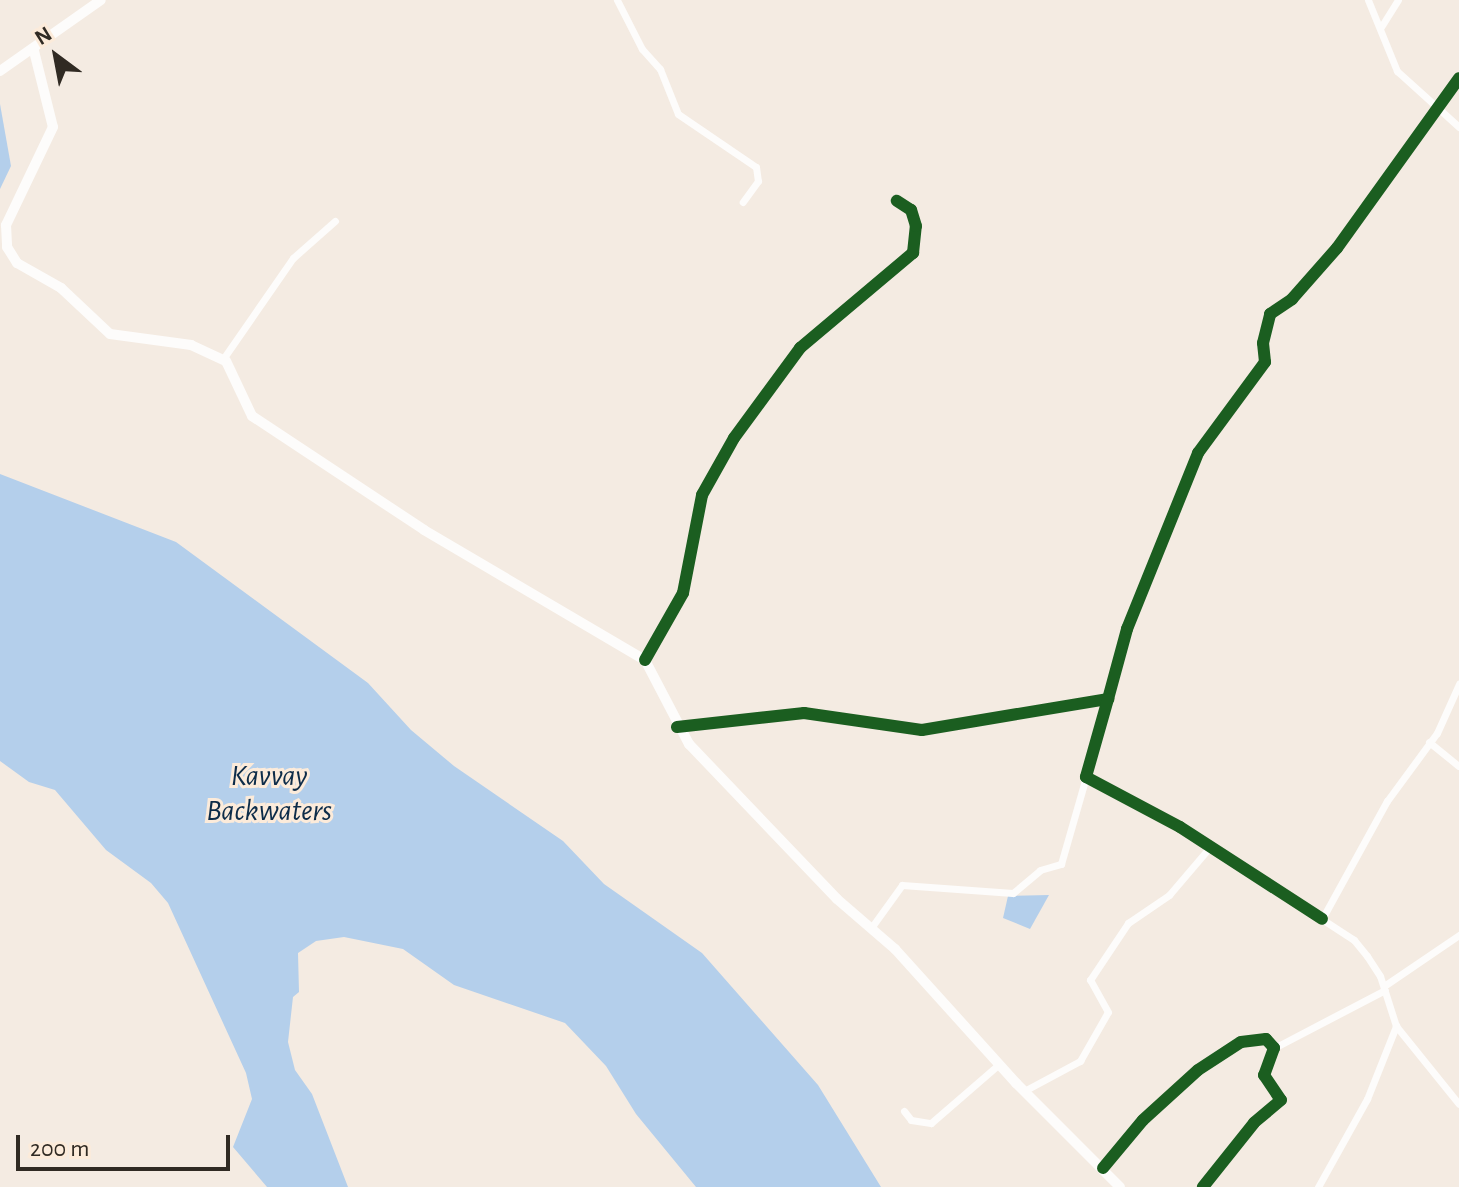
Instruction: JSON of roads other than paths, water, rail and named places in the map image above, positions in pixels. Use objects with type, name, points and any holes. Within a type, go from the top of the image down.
[{"type":"main road","points":[[0,71],[34,51],[101,0]]},
{"type":"main road","points":[[34,51],[53,127],[12,206],[6,225],[12,257],[61,288],[110,334],[191,345],[223,359],[234,372],[252,416],[424,530],[645,660],[677,727],[791,851],[871,928],[1024,1091],[1120,1187]]},
{"type":"street","points":[[617,0],[637,42],[660,69],[678,114],[756,167],[758,181],[743,202]]},
{"type":"street","points":[[1368,0],[1397,71],[1459,127]]},
{"type":"street","points":[[1381,27],[1398,0]]},
{"type":"street","points":[[871,928],[902,885],[1013,893],[1040,870],[1061,864],[1127,629],[1198,453],[1265,362],[1263,343],[1270,314],[1292,299],[1337,248],[1459,78]]},
{"type":"street","points":[[645,660],[683,593],[702,495],[734,438],[800,348],[913,253],[916,226],[911,210],[897,201]]},
{"type":"street","points":[[223,359],[286,266],[335,221]]},
{"type":"street","points":[[1322,919],[1387,801],[1429,742],[1459,684]]},
{"type":"street","points":[[677,727],[804,713],[922,730],[1108,699]]},
{"type":"street","points":[[1429,742],[1459,766]]},
{"type":"street","points":[[1086,777],[1210,847],[1354,940],[1384,988],[1396,1026],[1459,1104]]},
{"type":"street","points":[[1024,1091],[1080,1061],[1108,1012],[1090,980],[1128,923],[1169,895],[1210,847]]},
{"type":"street","points":[[1203,1187],[1254,1123],[1281,1100],[1264,1075],[1274,1048],[1384,988],[1459,935]]},
{"type":"street","points":[[1318,1187],[1367,1099],[1396,1026]]},
{"type":"street","points":[[1103,1168],[1143,1120],[1198,1070],[1253,1038],[1266,1039],[1274,1048]]},
{"type":"street","points":[[904,1111],[911,1120],[931,1123],[999,1064]]},
{"type":"water","points":[[0,104],[11,166],[0,189]]},
{"type":"water","name":"Kavvay Backwaters","points":[[0,474],[176,542],[368,683],[411,730],[454,766],[563,841],[604,884],[702,953],[818,1085],[881,1187],[696,1187],[636,1114],[606,1066],[565,1023],[454,985],[403,949],[344,937],[316,941],[298,953],[299,992],[293,997],[288,1042],[295,1070],[312,1094],[348,1187],[267,1187],[233,1147],[252,1099],[246,1073],[168,903],[151,883],[106,850],[55,790],[29,782],[0,761]]},
{"type":"water","points":[[1049,895],[1030,929],[1003,918],[1008,896]]}]
